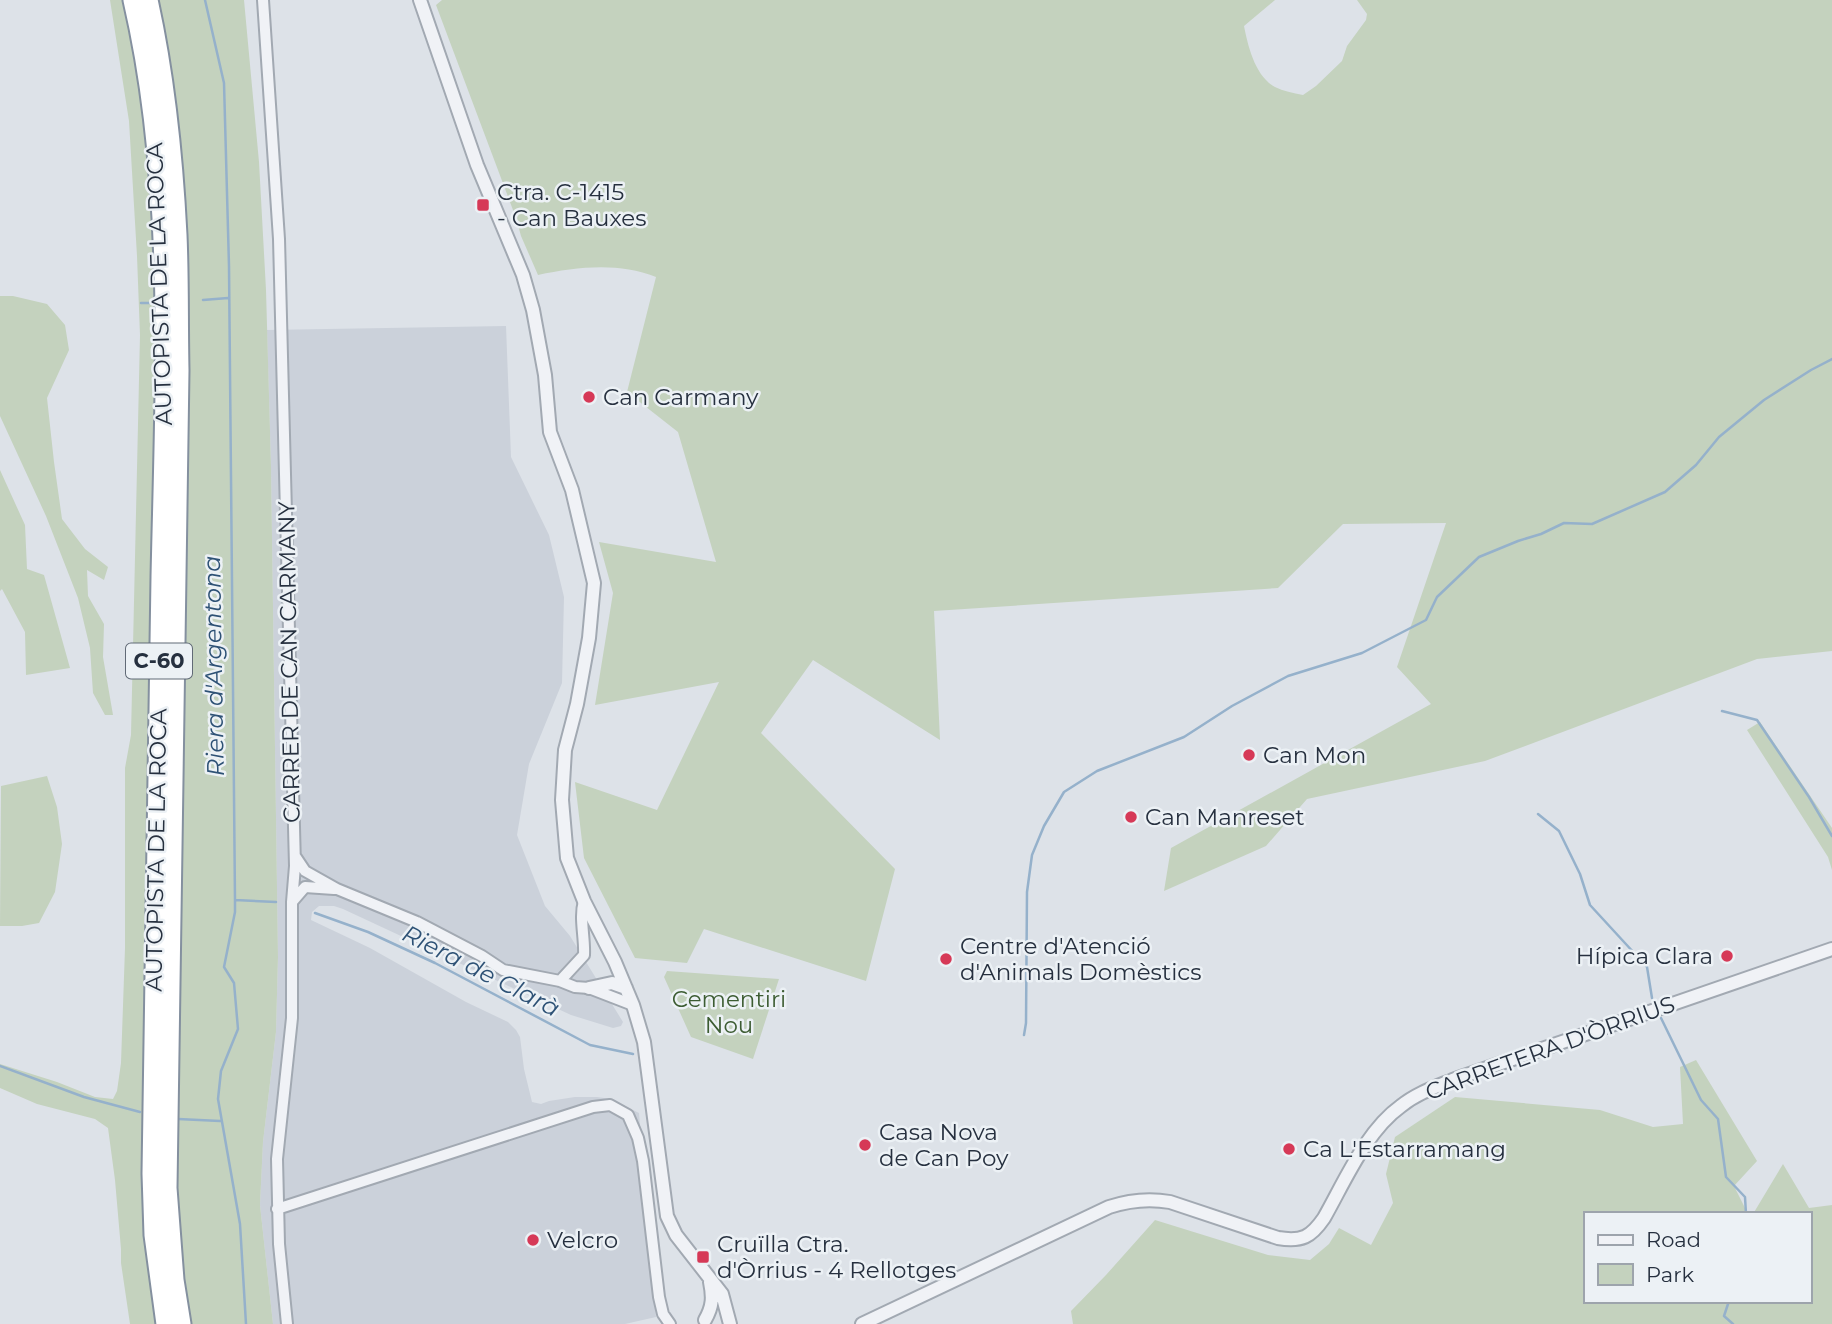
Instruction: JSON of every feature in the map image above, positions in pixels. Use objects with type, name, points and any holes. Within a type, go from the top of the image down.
[{"type":"highway","name":"AUTOPISTA DE LA ROCA","points":[[133,0],[152,109],[163,269],[163,457],[152,1174],[155,1247],[166,1324]]},
{"type":"highway","name":"AUTOPISTA DE LA ROCA","points":[[148,0],[163,79],[171,147],[177,248],[179,370],[167,1188],[174,1280],[181,1324]]},
{"type":"street","name":"CARRER DE CAN CARMANY","points":[[263,0],[279,239],[294,854],[292,1018],[277,1159],[277,1209],[286,1324]]},
{"type":"street","points":[[420,0],[487,191],[523,275],[533,310],[545,375],[550,432],[572,490],[594,583],[589,638],[565,750],[562,800],[567,858],[584,901],[633,1004],[643,1042],[667,1216],[676,1235],[722,1294],[730,1324]]},
{"type":"street","points":[[426,0],[433,24],[431,35]]},
{"type":"street","points":[[294,854],[305,871],[337,889],[417,922],[503,970],[589,988],[633,1004]]},
{"type":"street","points":[[292,902],[305,887],[337,889]]},
{"type":"street","points":[[560,981],[584,955],[581,912],[584,901]]},
{"type":"street","name":"CARRETERA D'ÒRRIUS","points":[[862,1324],[1125,1201],[1153,1199],[1170,1202],[1279,1238],[1290,1240],[1308,1236],[1324,1218],[1375,1130],[1399,1107],[1423,1092],[1832,950]]},
{"type":"street","points":[[589,988],[612,983],[626,988]]},
{"type":"street","points":[[277,1209],[593,1107],[610,1105],[628,1115],[638,1138],[659,1297],[663,1314],[671,1324]]},
{"type":"street","points":[[703,1322],[712,1308],[709,1278]]},
{"type":"street","points":[[703,1322],[719,1318],[730,1324]]},
{"type":"shaded area","points":[[506,326],[511,457],[549,535],[564,597],[562,683],[529,764],[517,835],[545,906],[570,936],[623,1022],[621,1026],[613,1028],[571,1015],[334,906],[319,906],[312,912],[311,920],[370,948],[466,1002],[508,1022],[520,1037],[532,1102],[541,1104],[575,1097],[597,1097],[611,1099],[639,1113],[656,1317],[625,1324],[273,1324],[260,1205],[263,1142],[276,1032],[278,957],[267,330]]},
{"type":"green space","points":[[110,0],[244,0],[259,162],[271,466],[278,957],[276,1032],[263,1142],[260,1205],[273,1324],[130,1324],[121,1263],[108,1128],[95,1119],[37,1104],[0,1088],[0,1064],[95,1097],[113,1099],[117,1091],[121,1063],[125,948],[125,768],[131,735],[140,335],[129,121]]},
{"type":"green space","points":[[442,0],[1275,0],[1244,26],[1250,51],[1257,68],[1268,82],[1281,90],[1303,95],[1342,61],[1347,46],[1366,20],[1367,14],[1357,0],[1832,0],[1832,651],[1757,659],[1485,761],[1307,799],[1266,846],[1164,891],[1171,848],[1431,704],[1397,667],[1446,523],[1343,524],[1278,588],[934,611],[940,740],[813,660],[761,733],[895,869],[866,981],[704,929],[687,963],[635,958],[584,858],[575,782],[657,810],[719,682],[595,705],[613,593],[599,542],[716,562],[678,432],[627,392],[656,277],[627,269],[597,267],[538,275],[521,236],[436,5]]},
{"type":"green space","points":[[0,296],[13,296],[47,304],[65,325],[69,350],[47,398],[54,462],[62,519],[85,549],[108,567],[104,580],[87,570],[88,596],[104,624],[103,657],[113,715],[105,715],[93,693],[90,648],[78,598],[46,516],[0,416]]},
{"type":"green space","points":[[0,470],[25,525],[27,569],[44,575],[70,668],[26,675],[25,632],[2,589],[0,591]]},
{"type":"green space","points":[[1760,722],[1832,828],[1832,870],[1828,857],[1747,730]]},
{"type":"green space","points":[[47,776],[57,807],[62,844],[55,892],[39,923],[0,926],[1,786]]},
{"type":"green space","name":"Cementiri Nou","points":[[667,971],[779,979],[753,1059],[691,1037],[664,977]]},
{"type":"green space","points":[[1696,1060],[1757,1161],[1734,1186],[1747,1212],[1584,1212],[1584,1303],[1811,1303],[1811,1212],[1754,1212],[1783,1164],[1809,1208],[1832,1205],[1832,1324],[1073,1324],[1071,1311],[1155,1220],[1268,1255],[1310,1260],[1329,1244],[1339,1228],[1371,1245],[1393,1203],[1386,1174],[1395,1137],[1455,1097],[1600,1110],[1653,1127],[1683,1124],[1680,1067]]},
{"type":"waterway","name":"Riera d'Argentona","points":[[205,0],[224,83],[229,266],[235,912],[224,967],[234,983],[238,1029],[221,1071],[218,1099],[240,1224],[246,1324]]},
{"type":"waterway","points":[[203,300],[228,298]]},
{"type":"waterway","points":[[141,303],[156,303]]},
{"type":"waterway","points":[[1024,1035],[1027,892],[1032,855],[1044,826],[1064,792],[1097,771],[1184,737],[1232,706],[1288,676],[1362,653],[1426,620],[1437,597],[1479,557],[1564,523],[1592,524],[1665,492],[1696,465],[1719,437],[1764,400],[1832,359]]},
{"type":"waterway","points":[[1722,711],[1757,720],[1832,836]]},
{"type":"waterway","points":[[1538,814],[1559,831],[1580,874],[1590,905],[1647,967],[1652,998]]},
{"type":"waterway","name":"Riera de Clarà","points":[[235,900],[276,902]]},
{"type":"waterway","name":"Riera de Clarà","points":[[315,913],[368,932],[435,963],[590,1045],[633,1054]]},
{"type":"waterway","points":[[1661,1018],[1701,1100],[1718,1119],[1726,1177],[1745,1197],[1746,1212]]},
{"type":"waterway","points":[[0,1066],[84,1097],[140,1112]]},
{"type":"waterway","points":[[178,1119],[220,1121]]},
{"type":"waterway","points":[[1728,1303],[1724,1316],[1733,1324]]},
{"type":"place","name":"Ctra. C-1415 - Can Bauxes","points":[[483,205]]},
{"type":"place","name":"Can Carmany","points":[[589,397]]},
{"type":"place","name":"Can Mon","points":[[1249,755]]},
{"type":"place","name":"Can Manreset","points":[[1131,817]]},
{"type":"place","name":"Hípica Clara","points":[[1727,956]]},
{"type":"place","name":"Centre d'Atenció d'Animals Domèstics","points":[[946,959]]},
{"type":"place","name":"Casa Nova de Can Poy","points":[[865,1145]]},
{"type":"place","name":"Ca L'Estarramang","points":[[1289,1149]]},
{"type":"place","name":"Velcro","points":[[533,1240]]},
{"type":"place","name":"Cruïlla Ctra. d'Òrrius - 4 Rellotges","points":[[703,1257]]}]
